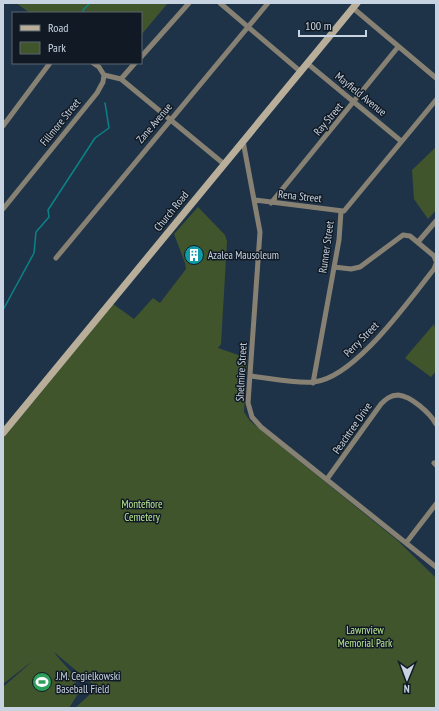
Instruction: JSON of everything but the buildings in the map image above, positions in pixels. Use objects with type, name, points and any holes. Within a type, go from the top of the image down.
[{"type":"street","points":[[142,56],[188,3]]},
{"type":"street","points":[[220,3],[301,72]]},
{"type":"street","name":"Zane Avenue","points":[[56,258],[170,118],[217,66],[268,3]]},
{"type":"street","points":[[355,6],[398,47],[436,78]]},
{"type":"street","name":"Church Road","points":[[3,433],[355,6]]},
{"type":"street","name":"Ray Street","points":[[271,203],[355,102],[398,47]]},
{"type":"street","points":[[3,126],[49,64]]},
{"type":"street","points":[[94,64],[99,67],[104,76],[122,79],[224,164]]},
{"type":"street","points":[[122,79],[134,64]]},
{"type":"street","name":"Mayfield Avenue","points":[[308,64],[401,141]]},
{"type":"street","name":"Fillmore Street","points":[[3,210],[97,93],[103,82],[104,76]]},
{"type":"street","name":"Runner Street","points":[[313,383],[339,240],[341,211],[344,211],[436,100]]},
{"type":"street","name":"Shelmire Street","points":[[243,141],[260,232],[248,402],[252,417],[436,567]]},
{"type":"street","name":"Rena Street","points":[[255,200],[344,211]]},
{"type":"street","points":[[418,242],[436,221]]},
{"type":"street","points":[[334,267],[351,269],[360,268],[403,235],[410,236],[418,242],[434,256],[436,260]]},
{"type":"street","name":"Perry Street","points":[[250,376],[313,383],[324,380],[353,363],[373,344],[434,269],[436,264]]},
{"type":"street","name":"Peachtree Drive","points":[[327,479],[381,404],[390,397],[398,395],[407,398],[434,419],[436,424]]},
{"type":"street","points":[[406,543],[436,504]]},
{"type":"green space","points":[[16,3],[168,3],[142,34],[142,12],[29,12]]},
{"type":"green space","points":[[436,147],[436,210],[428,219],[414,199],[412,170]]},
{"type":"green space","name":"Montefiore Cemetery","points":[[198,207],[225,235],[227,241],[221,344],[218,348],[247,358],[244,412],[250,421],[397,540],[436,578],[436,708],[75,708],[97,688],[54,652],[73,674],[77,686],[78,694],[69,708],[3,708],[3,687],[35,659],[3,684],[3,438],[113,304],[134,319],[153,298],[160,303],[186,269],[174,234]]},
{"type":"green space","points":[[434,324],[436,333],[436,371],[431,377],[405,358]]},
{"type":"waterway","points":[[83,12],[83,10],[90,3]]},
{"type":"waterway","points":[[3,310],[34,253],[36,232],[49,217],[48,210],[95,138],[109,128],[105,103]]},
{"type":"place","name":"Azalea Mausoleum","points":[[194,255]]},
{"type":"place","name":"J.M. Cegielkowski Baseball Field","points":[[42,682]]},
{"type":"park label","name":"Lawnview Memorial Park","points":[[365,636]]}]
